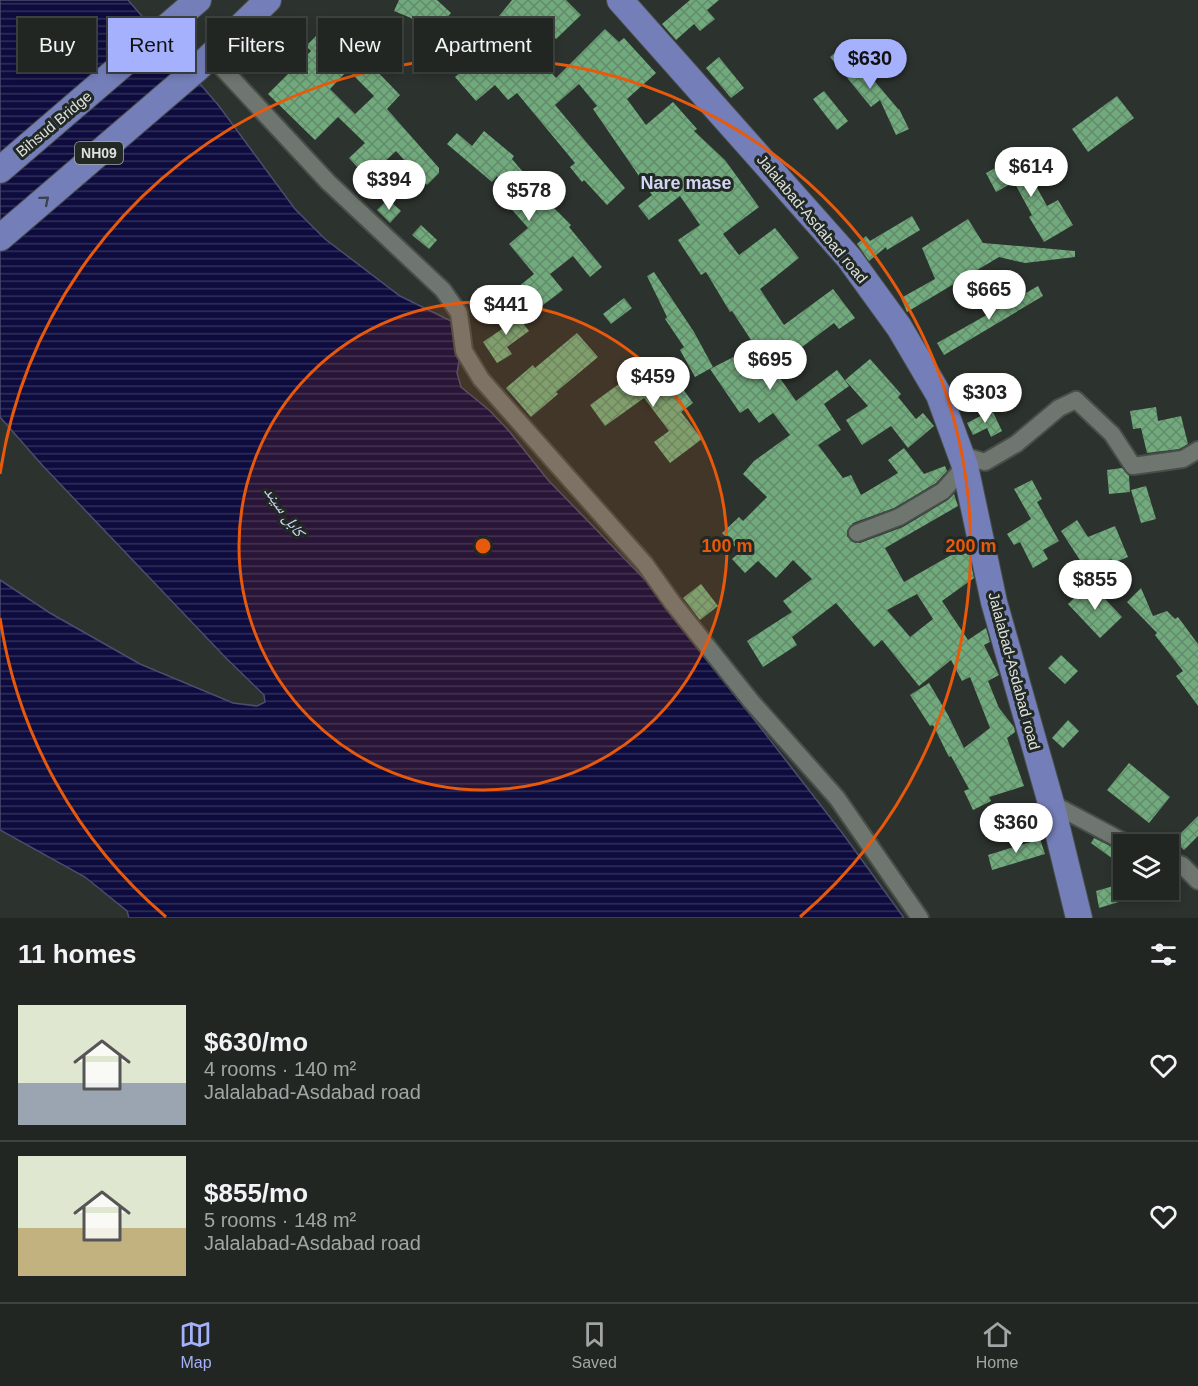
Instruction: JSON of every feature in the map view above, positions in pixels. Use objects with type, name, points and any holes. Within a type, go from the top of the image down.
[{"type":"main road","name":"Bihsud Bridge","points":[[0,170],[198,0]]},
{"type":"main road","name":"NH09","points":[[0,238],[205,62],[268,0]]},
{"type":"main road","name":"Jalalabad-Asdabad road","points":[[620,0],[849,258],[899,327],[939,395],[963,461],[994,602],[1051,803],[1079,918]]},
{"type":"street","points":[[205,62],[443,290],[459,313],[464,351],[481,379],[645,564],[672,602],[751,701],[837,798],[920,918]]},
{"type":"street","points":[[857,533],[899,517],[943,491],[963,461],[985,462],[1016,444],[1059,408],[1076,400],[1112,434],[1133,466],[1183,459],[1198,450]]},
{"type":"street","points":[[1051,803],[1113,836]]},
{"type":"street","points":[[1179,864],[1198,881]]},
{"type":"water","name":"کابل سيند","points":[[0,0],[128,0],[143,18],[108,18],[108,72],[190,72],[219,106],[295,209],[325,239],[400,296],[457,326],[460,356],[457,373],[461,387],[489,410],[548,480],[649,584],[843,834],[904,918],[129,918],[127,911],[85,877],[0,830],[0,580],[50,613],[140,664],[233,703],[257,706],[265,702],[264,695],[43,466],[0,417]]},
{"type":"building","points":[[399,0],[437,0],[451,13],[446,18],[414,18],[414,21],[394,11]]},
{"type":"building","points":[[512,0],[566,0],[581,15],[556,39],[553,36],[553,18],[502,18],[499,16]]},
{"type":"building","points":[[690,0],[719,0],[707,10],[715,19],[700,31],[694,24],[676,40],[662,24]]},
{"type":"building","points":[[605,29],[619,42],[624,38],[656,73],[627,99],[646,125],[673,102],[697,129],[694,131],[725,160],[759,207],[723,234],[739,255],[775,228],[799,258],[760,289],[784,325],[833,289],[855,318],[839,329],[834,323],[790,356],[792,358],[775,371],[796,401],[837,370],[849,386],[824,404],[841,430],[818,445],[843,478],[851,475],[861,495],[898,473],[888,460],[904,448],[924,474],[945,466],[947,471],[936,483],[894,508],[853,523],[847,531],[847,536],[851,541],[860,543],[903,527],[954,494],[958,506],[885,548],[904,582],[967,546],[974,578],[942,601],[968,640],[986,628],[990,642],[984,645],[999,675],[988,681],[999,708],[1014,727],[1015,732],[1007,738],[1024,786],[989,797],[991,801],[973,810],[964,791],[969,789],[951,756],[949,757],[933,725],[930,726],[910,695],[929,683],[964,748],[990,728],[970,677],[962,681],[951,660],[919,686],[882,640],[874,647],[836,603],[792,637],[797,645],[763,667],[747,641],[792,612],[783,601],[812,579],[793,560],[776,578],[758,561],[745,573],[732,559],[740,552],[722,533],[739,517],[743,521],[767,497],[743,474],[754,461],[790,435],[773,413],[759,423],[748,408],[740,413],[710,369],[755,346],[732,311],[730,312],[706,272],[701,275],[678,240],[700,225],[680,196],[649,220],[638,206],[652,195],[593,109],[597,106],[579,84],[555,105],[625,188],[607,205],[584,180],[582,182],[570,167],[575,163],[517,93],[508,100],[495,85],[476,101],[455,77],[461,72],[551,72],[556,78]],"holes":[[[917,594],[933,619],[910,637],[887,610]]]},
{"type":"building","points":[[318,34],[318,72],[346,72],[330,89],[355,114],[374,96],[350,72],[378,72],[400,95],[387,109],[439,168],[439,173],[427,185],[396,151],[367,178],[349,158],[365,143],[338,117],[315,140],[268,94],[290,72],[306,72],[306,56],[311,51],[306,46]]},
{"type":"building","points":[[839,49],[853,63],[857,60],[899,109],[909,129],[896,135],[880,100],[871,107],[830,57]]},
{"type":"building","points":[[719,57],[744,88],[731,98],[706,68]]},
{"type":"building","points":[[824,91],[848,121],[837,130],[813,99]]},
{"type":"building","points":[[1117,96],[1134,118],[1088,152],[1072,129]]},
{"type":"building","points":[[484,131],[514,156],[512,159],[529,179],[521,186],[541,208],[548,202],[571,225],[569,227],[602,267],[590,277],[573,256],[550,274],[563,290],[543,305],[537,297],[525,307],[512,292],[534,274],[509,244],[528,228],[507,204],[514,197],[497,176],[492,182],[447,144],[457,133],[472,146]]},
{"type":"building","points":[[1019,155],[1047,206],[1058,200],[1073,225],[1044,242],[1029,217],[1032,215],[1014,182],[996,192],[986,173]]},
{"type":"building","points":[[388,199],[401,211],[390,223],[377,210]]},
{"type":"building","points":[[912,216],[920,230],[887,250],[886,247],[869,261],[857,244],[866,236],[870,241]]},
{"type":"building","points":[[968,219],[983,243],[1075,251],[1075,257],[1025,263],[999,257],[907,312],[901,298],[935,279],[922,248]]},
{"type":"building","points":[[421,225],[437,240],[429,249],[412,235]]},
{"type":"building","points":[[654,272],[694,332],[713,367],[695,377],[680,350],[684,347],[665,319],[667,317],[647,276]]},
{"type":"building","points":[[1038,286],[1043,296],[944,355],[937,343]]},
{"type":"building","points":[[624,298],[632,308],[611,324],[603,314]]},
{"type":"building","points":[[513,310],[529,331],[507,347],[512,354],[497,363],[483,342],[502,329],[497,322]]},
{"type":"building","points":[[577,333],[598,357],[556,392],[558,394],[531,417],[506,388],[533,365],[535,368]]},
{"type":"building","points":[[870,359],[901,394],[898,397],[916,419],[923,413],[934,426],[908,448],[891,426],[862,445],[846,420],[868,406],[845,380]]},
{"type":"building","points":[[652,360],[671,386],[678,382],[693,403],[681,412],[702,439],[670,463],[654,442],[669,431],[644,398],[605,426],[590,405]]},
{"type":"building","points":[[1156,407],[1158,421],[1181,416],[1188,444],[1179,449],[1147,453],[1141,428],[1133,429],[1130,411]]},
{"type":"building","points":[[992,410],[1002,431],[991,437],[987,428],[973,435],[967,423]]},
{"type":"building","points":[[1122,468],[1129,476],[1130,492],[1109,494],[1107,470]]},
{"type":"building","points":[[1032,480],[1042,499],[1037,502],[1059,541],[1043,550],[1048,559],[1033,568],[1020,542],[1014,545],[1007,534],[1031,519],[1014,489]]},
{"type":"building","points":[[1146,486],[1156,519],[1141,523],[1131,490]]},
{"type":"building","points":[[1077,520],[1088,537],[1115,526],[1128,557],[1113,563],[1111,559],[1089,574],[1061,531]]},
{"type":"building","points":[[1090,583],[1122,617],[1100,638],[1068,604]]},
{"type":"building","points":[[701,584],[718,606],[700,620],[683,598]]},
{"type":"building","points":[[1141,588],[1153,616],[1167,611],[1175,619],[1178,617],[1198,644],[1198,706],[1176,676],[1183,671],[1155,635],[1157,633],[1127,602]]},
{"type":"building","points":[[1061,655],[1078,671],[1065,684],[1048,668]]},
{"type":"building","points":[[1068,720],[1079,731],[1063,748],[1052,738]]},
{"type":"building","points":[[1129,763],[1170,797],[1149,823],[1107,790]]},
{"type":"building","points":[[1198,816],[1198,836],[1184,850],[1179,845],[1179,835]]},
{"type":"building","points":[[1094,838],[1113,848],[1113,859],[1091,843]]},
{"type":"building","points":[[1040,839],[1045,854],[992,870],[988,855]]},
{"type":"building","points":[[1113,886],[1113,900],[1125,900],[1099,908],[1096,891]]},
{"type":"district","name":"Nare mase","points":[[686,183]]}]
